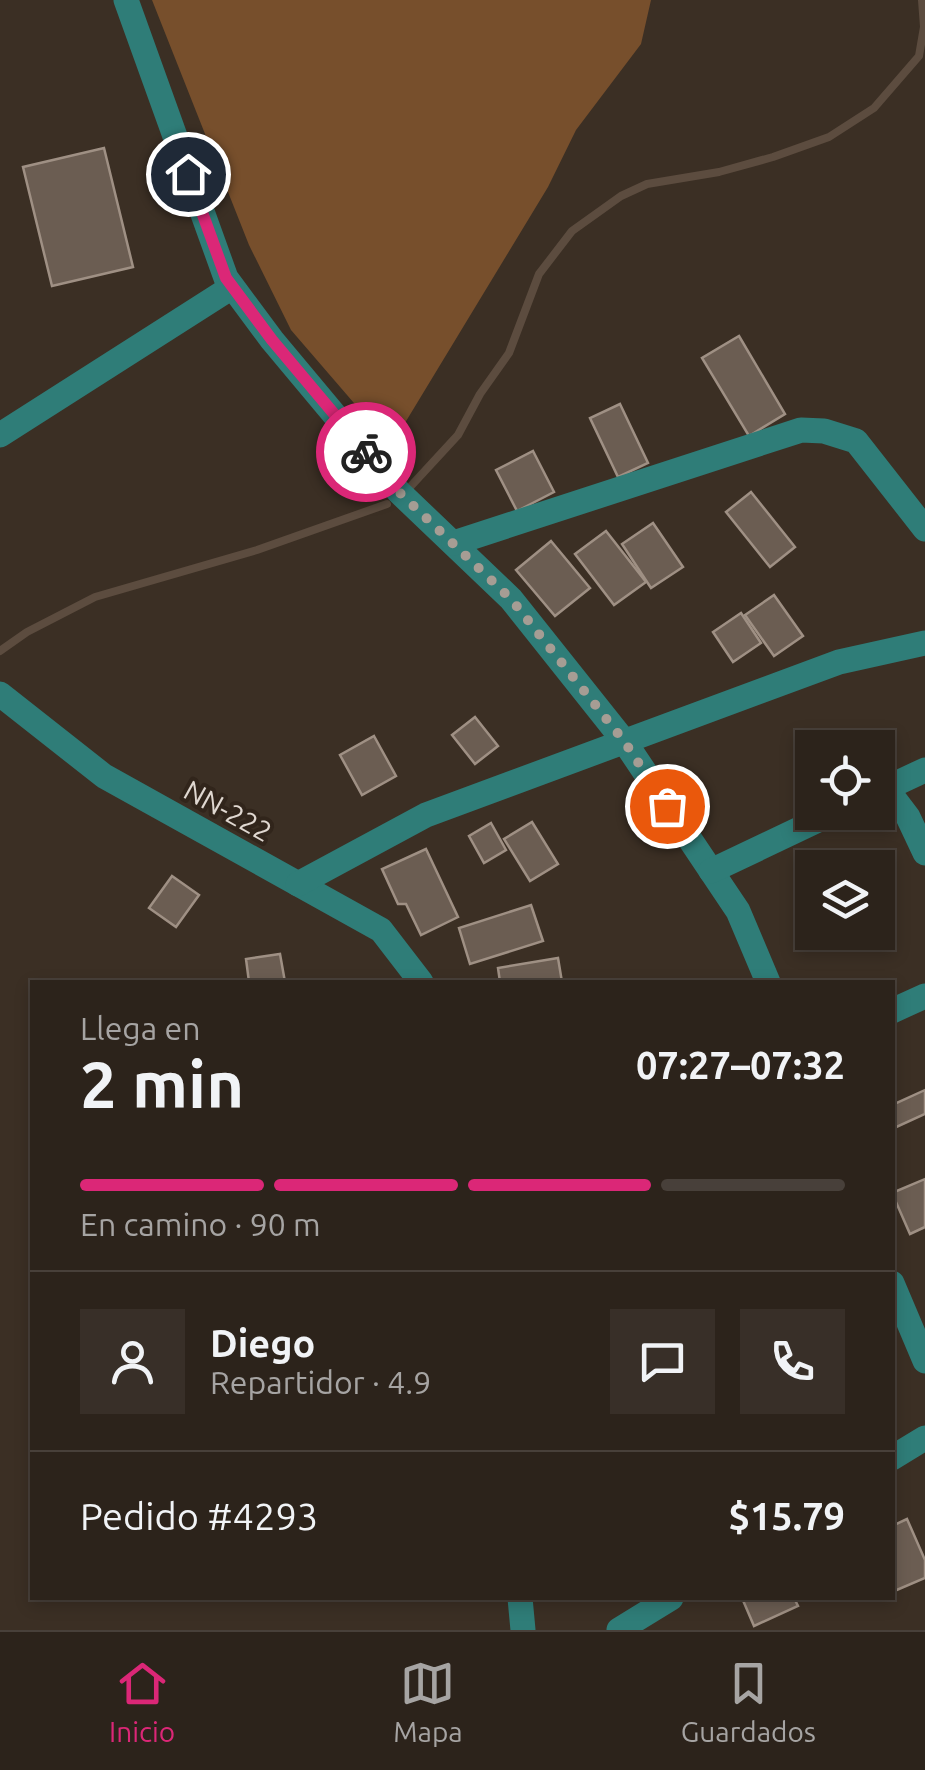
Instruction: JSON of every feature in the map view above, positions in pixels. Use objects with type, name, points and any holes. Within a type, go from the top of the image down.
[{"type":"street","points":[[126,0],[226,278],[399,492],[511,599],[624,741],[738,911],[767,980]]},
{"type":"street","points":[[0,435],[232,287]]},
{"type":"street","points":[[454,543],[801,430],[824,431],[856,441],[925,529]]},
{"type":"street","points":[[298,884],[426,815],[839,662],[925,643]]},
{"type":"street","name":"NN-222","points":[[0,694],[104,776],[380,930],[420,980]]},
{"type":"street","points":[[895,784],[925,770]]},
{"type":"street","points":[[895,804],[908,818],[925,853]]},
{"type":"street","points":[[711,871],[797,830]]},
{"type":"street","points":[[895,1010],[925,996]]},
{"type":"street","points":[[895,1290],[925,1361]]},
{"type":"street","points":[[895,1456],[925,1438]]},
{"type":"street","points":[[520,1600],[523,1630]]},
{"type":"street","points":[[619,1630],[668,1600]]},
{"type":"shaded area","points":[[152,0],[651,0],[641,44],[576,130],[548,187],[391,446],[291,330],[249,245]]},
{"type":"building","points":[[104,148],[133,267],[52,286],[23,167]]},
{"type":"building","points":[[739,336],[785,414],[749,436],[702,358]]},
{"type":"building","points":[[620,404],[648,463],[618,477],[590,418]]},
{"type":"building","points":[[533,451],[554,492],[517,511],[496,470]]},
{"type":"building","points":[[751,492],[795,547],[770,567],[726,512]]},
{"type":"building","points":[[653,523],[683,567],[651,588],[622,544]]},
{"type":"building","points":[[606,531],[646,582],[614,605],[575,554]]},
{"type":"building","points":[[551,541],[590,588],[555,616],[516,570]]},
{"type":"building","points":[[774,595],[803,636],[774,656],[745,615]]},
{"type":"building","points":[[741,613],[761,643],[733,662],[713,632]]},
{"type":"building","points":[[475,717],[498,746],[475,764],[452,735]]},
{"type":"building","points":[[374,736],[396,776],[362,795],[340,755]]},
{"type":"building","points":[[532,822],[558,864],[530,881],[504,839]]},
{"type":"building","points":[[491,823],[506,850],[484,863],[469,836]]},
{"type":"building","points":[[426,849],[458,917],[421,935],[406,904],[398,904],[382,869]]},
{"type":"building","points":[[172,876],[199,895],[176,927],[149,908]]},
{"type":"building","points":[[531,905],[543,941],[470,964],[459,928]]},
{"type":"building","points":[[280,954],[285,980],[249,980],[246,959]]},
{"type":"building","points":[[558,958],[562,980],[500,980],[498,968]]},
{"type":"building","points":[[925,1090],[925,1114],[895,1128],[895,1104]]},
{"type":"building","points":[[925,1179],[925,1227],[910,1234],[895,1192]]},
{"type":"building","points":[[907,1519],[925,1560],[925,1578],[895,1591],[895,1525]]},
{"type":"building","points":[[743,1600],[795,1600],[798,1606],[754,1626]]},
{"type":"waterway","points":[[410,487],[458,435],[509,353],[539,274],[572,231],[621,196],[647,184],[719,172],[773,157],[829,137],[874,108],[919,56],[924,27],[922,0]]},
{"type":"waterway","points":[[0,651],[27,632],[95,597],[257,550],[387,504]]},
{"type":"way so far","points":[[366,452],[399,492],[511,599],[624,741],[667,806]]},
{"type":"route","points":[[188,174],[226,278],[272,340],[366,452]]}]
